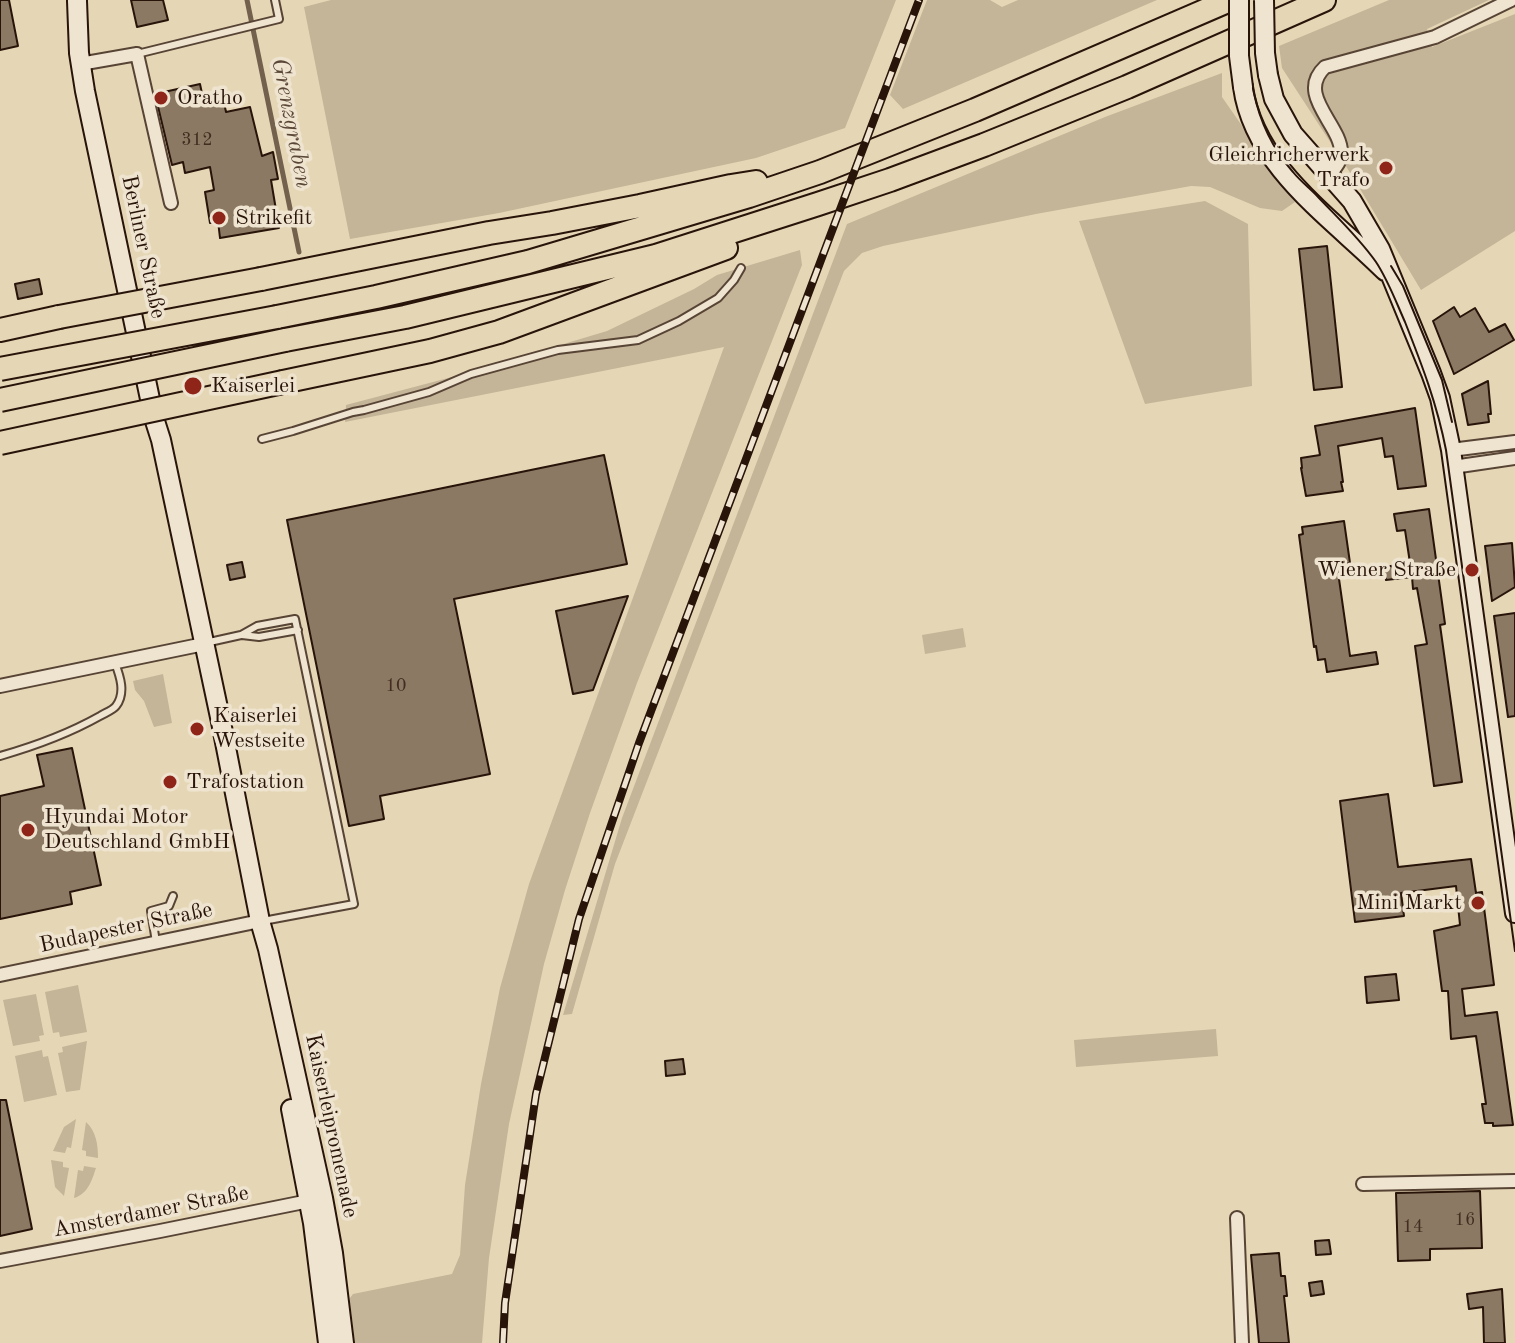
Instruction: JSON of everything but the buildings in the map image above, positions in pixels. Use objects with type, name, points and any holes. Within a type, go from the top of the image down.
[{"type":"highway","points":[[0,369],[376,297],[528,262],[749,196],[809,176],[975,110],[1230,0]]},
{"type":"highway","points":[[0,400],[405,317],[656,256],[890,180],[984,145],[1127,87],[1324,0]]},
{"type":"highway","points":[[0,330],[731,186],[809,176]]},
{"type":"highway","points":[[0,443],[417,354],[499,332],[721,250],[818,204]]},
{"type":"main road","name":"Berliner Straße","points":[[77,0],[85,63],[154,418],[204,644]]},
{"type":"main road","points":[[1239,0],[1239,56],[1243,87],[1259,137],[1274,162],[1314,205],[1392,279]]},
{"type":"main road","points":[[1264,0],[1265,53],[1274,99],[1293,134],[1358,211],[1380,249],[1440,398],[1452,458],[1515,913]]},
{"type":"main road","name":"Kaiserleipromenade","points":[[204,644],[260,921],[260,956],[316,1199],[333,1253],[344,1343]]},
{"type":"main road","name":"Kaiserleipromenade","points":[[316,1199],[318,1256],[328,1343]]},
{"type":"street","points":[[1329,175],[1339,162],[1341,149],[1316,95],[1316,78],[1325,67],[1435,37],[1511,0]]},
{"type":"street","points":[[85,63],[137,54]]},
{"type":"street","name":"Berliner Straße","points":[[137,54],[171,203]]},
{"type":"street","points":[[1452,458],[1515,442]]},
{"type":"street","points":[[1452,458],[1515,458]]},
{"type":"street","points":[[0,686],[204,644]]},
{"type":"street","name":"Budapester Straße","points":[[0,975],[260,921]]},
{"type":"street","points":[[1363,1184],[1515,1181]]},
{"type":"street","name":"Amsterdamer Straße","points":[[0,1261],[316,1199]]},
{"type":"street","points":[[1237,1218],[1242,1343]]},
{"type":"lane","points":[[137,54],[279,19],[275,0]]},
{"type":"lane","points":[[262,439],[429,392],[471,374],[558,350],[638,340],[718,298],[741,268]]},
{"type":"lane","points":[[204,644],[241,635],[257,626],[295,619],[354,904],[260,921]]},
{"type":"lane","points":[[241,635],[259,637],[298,630]]},
{"type":"lane","points":[[0,756],[74,731],[116,707],[121,693],[121,679],[115,662]]},
{"type":"lane","points":[[156,942],[151,911],[169,906],[173,896]]},
{"type":"shaded area","points":[[331,0],[896,0],[845,128],[756,158],[499,213],[350,239],[304,7]]},
{"type":"shaded area","points":[[927,0],[990,0],[1002,7],[1018,0],[1157,0],[903,109],[890,95]]},
{"type":"shaded area","points":[[1389,0],[1489,0],[1427,29],[1432,47],[1515,14],[1515,231],[1421,290],[1282,68],[1279,46]]},
{"type":"shaded area","points":[[1222,73],[1222,97],[1295,202],[1282,211],[1260,208],[1210,187],[1191,186],[883,246],[862,253],[844,271],[615,864],[572,1014],[563,1015],[622,818],[847,224],[1105,117]]},
{"type":"shaded area","points":[[1205,201],[1248,224],[1252,386],[1145,404],[1079,221]]},
{"type":"shaded area","points":[[800,250],[802,265],[637,683],[565,890],[544,964],[509,1124],[489,1258],[482,1343],[355,1343],[350,1302],[353,1294],[452,1274],[460,1255],[465,1185],[481,1084],[500,988],[529,884],[724,347],[345,422],[346,405],[607,331],[717,275]]},
{"type":"shaded area","points":[[963,628],[966,647],[925,654],[922,635]]},
{"type":"shaded area","points":[[163,674],[172,723],[154,727],[133,681]]},
{"type":"shaded area","points":[[78,985],[87,1032],[60,1037],[59,1032],[53,1033],[45,992]]},
{"type":"shaded area","points":[[36,994],[44,1035],[39,1036],[40,1041],[13,1046],[3,1000]]},
{"type":"shaded area","points":[[1216,1029],[1218,1056],[1076,1067],[1074,1040]]},
{"type":"shaded area","points":[[87,1041],[80,1090],[66,1092],[58,1053],[63,1052],[62,1047]]},
{"type":"shaded area","points":[[42,1050],[43,1057],[48,1056],[57,1095],[24,1102],[15,1056]]},
{"type":"shaded area","points":[[76,1119],[71,1148],[67,1147],[65,1153],[53,1151],[64,1127]]},
{"type":"shaded area","points":[[86,1122],[96,1138],[98,1158],[86,1156],[86,1151],[82,1150]]},
{"type":"shaded area","points":[[51,1160],[63,1162],[63,1167],[69,1168],[64,1196],[55,1187]]},
{"type":"shaded area","points":[[84,1166],[96,1168],[86,1190],[74,1198],[78,1170],[83,1171]]},
{"type":"waterway","name":"Grenzgraben","points":[[247,0],[299,252]]},
{"type":"tram line","points":[[1247,0],[1250,69],[1267,133],[1293,172],[1356,237],[1380,269],[1411,338],[1438,417],[1446,450],[1515,951]]},
{"type":"tram line","points":[[1391,266],[1403,286],[1442,380],[1452,422]]},
{"type":"railway","points":[[503,1343],[505,1303],[536,1094],[579,919],[639,743],[919,0]]},
{"type":"place","name":"Oratho","points":[[161,98]]},
{"type":"place","name":"Gleichricherwerk Trafo","points":[[1386,168]]},
{"type":"place","name":"Strikefit","points":[[219,218]]},
{"type":"place","name":"Kaiserlei","points":[[193,386]]},
{"type":"place","name":"Wiener Straße","points":[[1472,570]]},
{"type":"place","name":"Kaiserlei Westseite","points":[[197,729]]},
{"type":"place","name":"Trafostation","points":[[170,782]]},
{"type":"place","name":"Hyundai Motor Deutschland GmbH","points":[[28,830]]},
{"type":"place","name":"Mini Markt","points":[[1478,903]]}]
